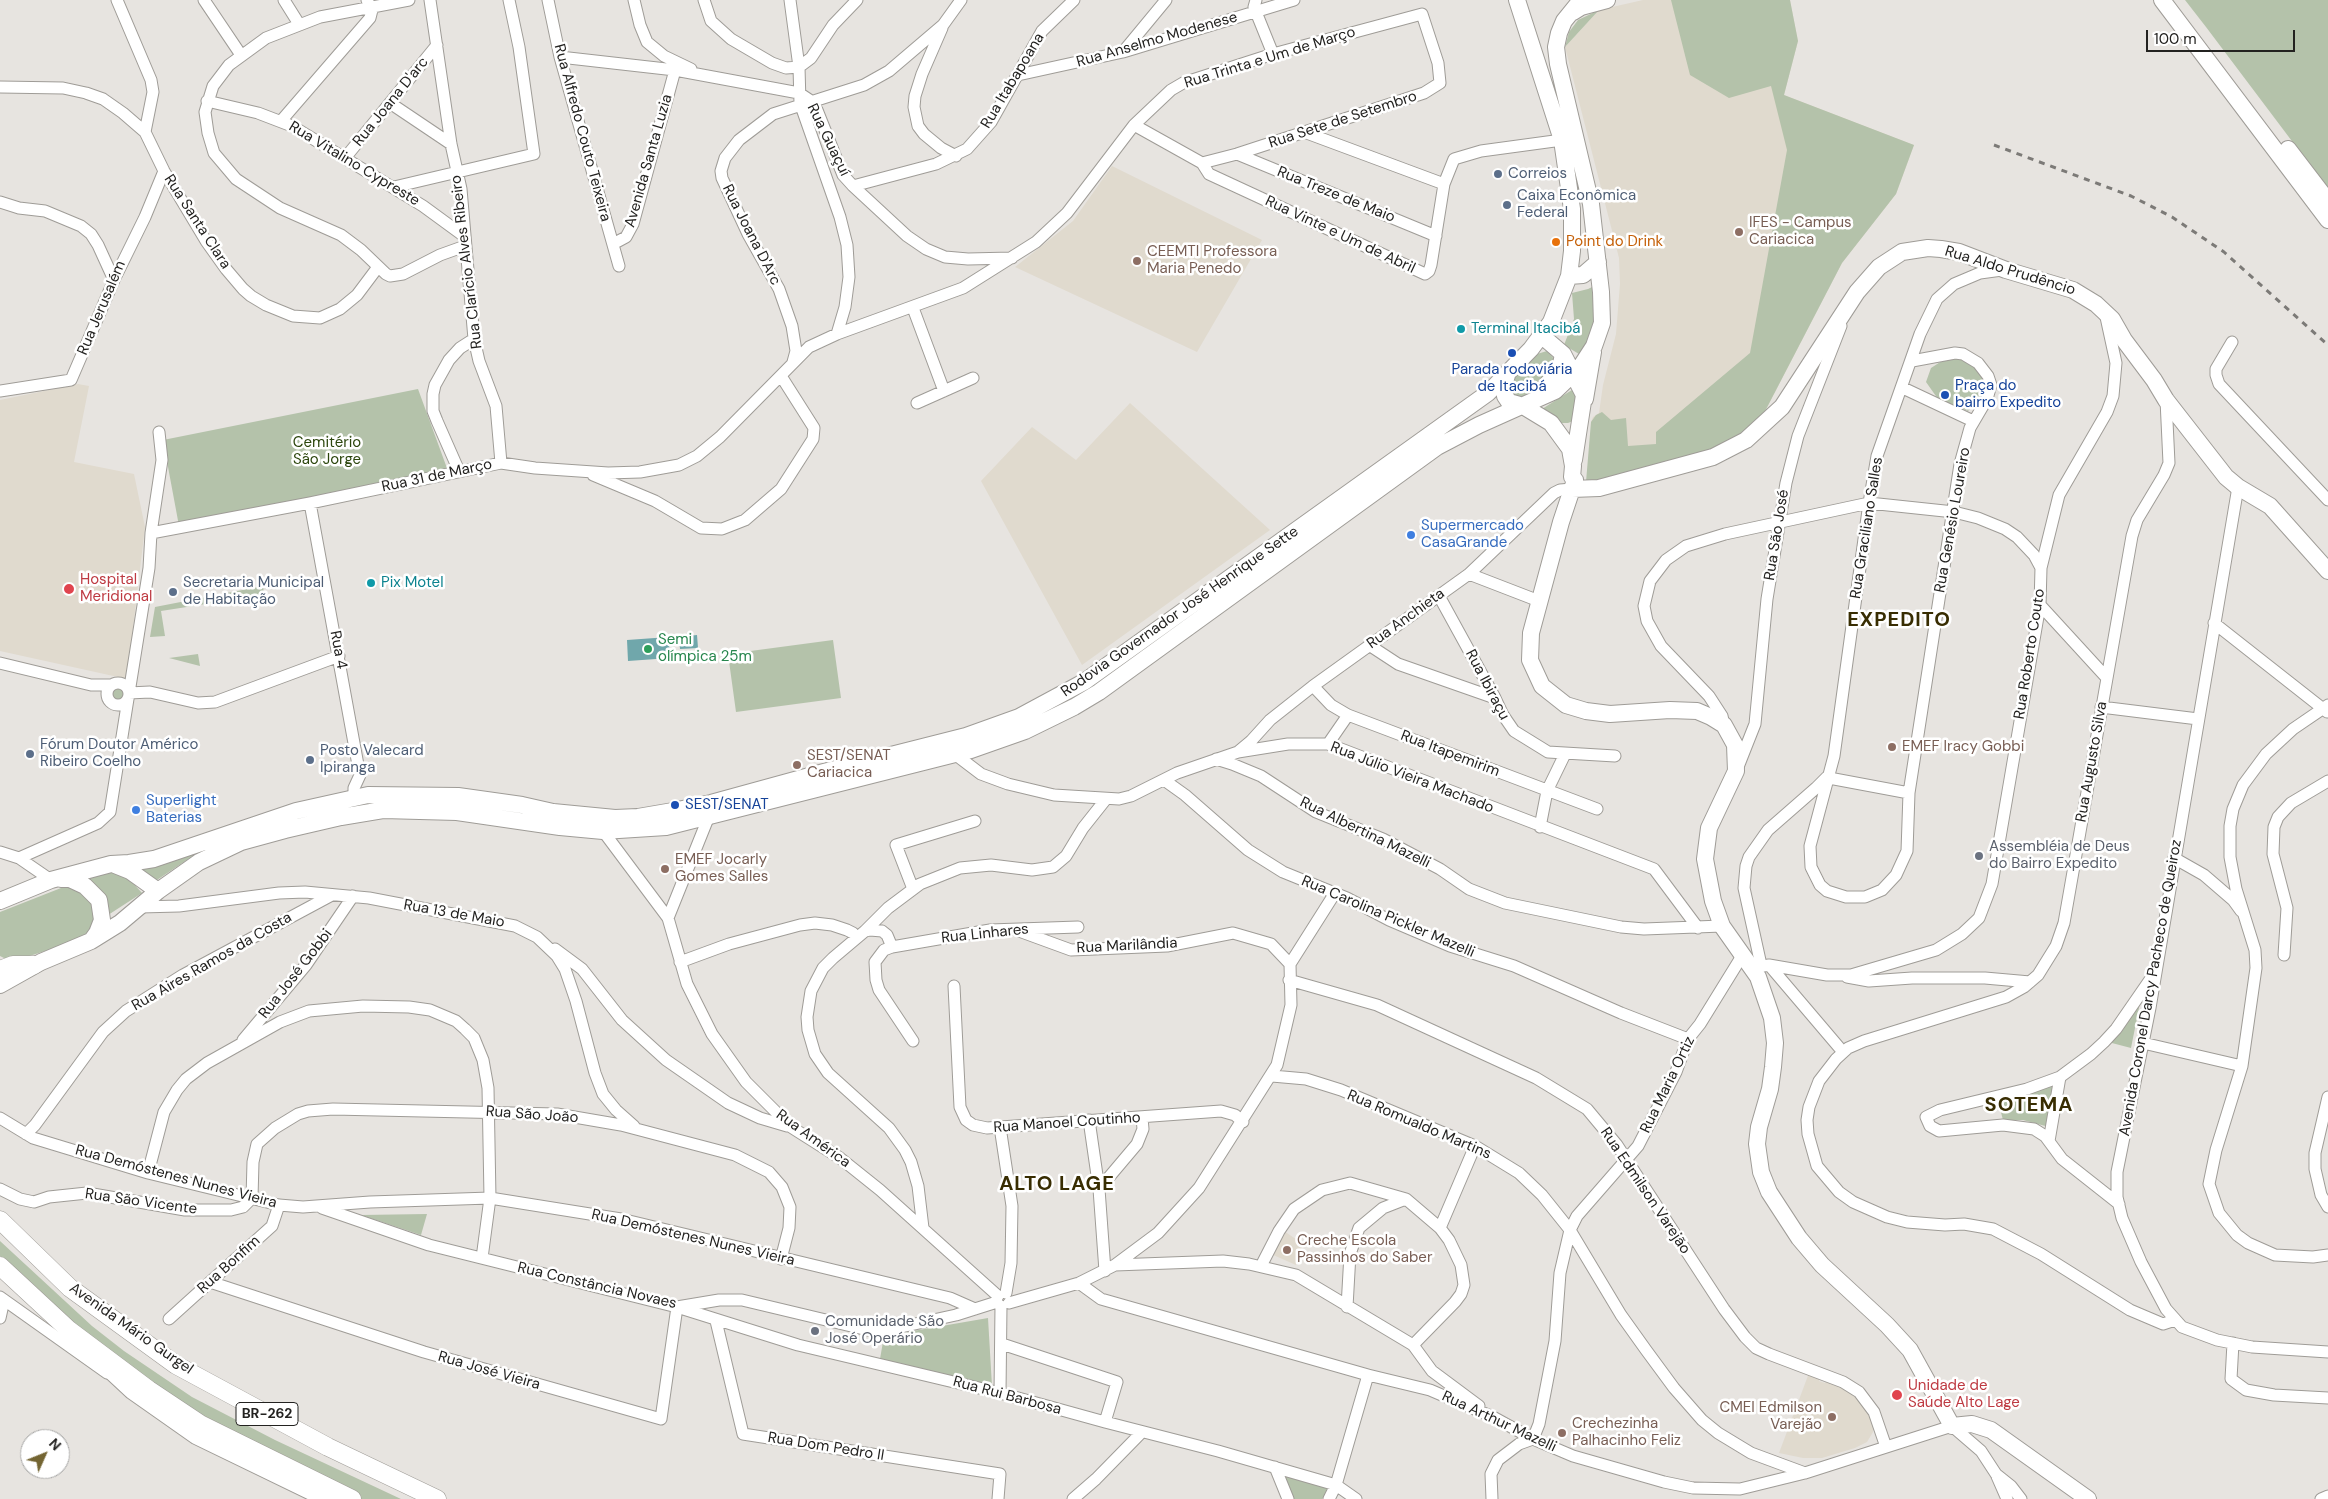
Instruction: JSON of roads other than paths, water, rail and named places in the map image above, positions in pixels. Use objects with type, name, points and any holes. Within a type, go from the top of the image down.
[{"type":"main road","name":"Rodovia Governador José Henrique Sette","points":[[0,901],[51,880],[111,864],[154,859],[296,811],[354,797],[387,794],[458,796],[522,805],[553,812],[615,818],[638,817],[673,811],[711,803],[966,736],[993,727],[1043,705],[1084,682],[1488,393],[1542,336],[1557,310],[1569,276],[1572,251],[1572,210],[1562,140],[1517,0]]},
{"type":"main road","points":[[1581,0],[1569,15],[1559,33],[1557,55],[1585,175],[1598,262],[1602,323],[1594,346],[1581,416],[1572,483],[1531,633],[1530,660],[1542,686],[1558,700],[1576,709],[1598,713],[1681,709],[1712,717],[1724,725],[1732,737],[1737,752],[1736,772],[1709,828],[1705,859],[1713,901],[1722,926],[1756,964],[1774,1033],[1772,1073],[1759,1127],[1757,1144],[1764,1181],[1782,1215],[1822,1265],[1887,1325],[1910,1350],[1952,1426],[1972,1424],[1991,1430],[2088,1499]]},
{"type":"main road","points":[[1569,15],[1581,7],[1607,0]]},
{"type":"main road","points":[[2162,0],[2328,220]]},
{"type":"main road","points":[[2175,0],[2328,201]]},
{"type":"main road","name":"Rua Aldo Prudêncio","points":[[1572,483],[1599,488],[1713,457],[1746,440],[1782,407],[1857,292],[1879,268],[1902,252],[1914,249],[1941,249],[1960,252],[2006,270],[2073,290],[2084,295],[2104,310],[2166,400],[2220,470],[2238,487],[2270,506],[2328,571]]},
{"type":"main road","points":[[1569,276],[1583,275],[1598,262]]},
{"type":"main road","points":[[1542,336],[1563,354],[1585,399]]},
{"type":"main road","name":"Rodovia Governador José Henrique Sette","points":[[312,823],[383,810],[476,814],[560,827],[603,830],[666,827],[956,755],[1025,731],[1091,697],[1437,447],[1479,425],[1555,391],[1573,376],[1594,346]]},
{"type":"main road","points":[[1528,404],[1557,373],[1563,354]]},
{"type":"main road","points":[[1508,372],[1504,385],[1505,396],[1508,402],[1528,404],[1556,429],[1570,449],[1573,466],[1572,483]]},
{"type":"main road","points":[[1556,429],[1573,424],[1581,416]]},
{"type":"main road","points":[[0,986],[34,965],[90,941],[120,923],[158,891],[199,862],[241,842],[345,812],[354,797]]},
{"type":"main road","points":[[111,864],[130,871],[158,891]]},
{"type":"main road","points":[[51,880],[70,879],[79,882],[99,900],[102,920],[97,933],[90,941]]},
{"type":"main road","points":[[4,966],[34,965]]},
{"type":"main road","name":"Avenida Mário Gurgel","points":[[0,1220],[70,1288],[176,1365],[328,1447],[437,1499]]},
{"type":"main road","name":"BR-262","points":[[0,1266],[132,1391],[196,1436],[326,1499]]},
{"type":"main road","name":"BR-262","points":[[69,1330],[149,1390],[200,1424],[352,1499]]},
{"type":"street","points":[[0,87],[63,88],[86,93],[123,113],[145,132],[153,92],[152,80],[117,0]]},
{"type":"street","points":[[204,0],[241,56]]},
{"type":"street","points":[[284,0],[298,24]]},
{"type":"street","points":[[409,0],[369,3],[298,24],[266,38],[221,73],[212,86],[207,101],[206,123],[214,153],[236,179],[280,208],[341,236],[361,250],[386,274],[396,276],[411,270],[465,241]]},
{"type":"street","name":"Rua Clarício Alves Ribeiro","points":[[430,0],[452,144],[462,194],[474,340],[479,362],[496,406],[500,463]]},
{"type":"street","points":[[394,187],[534,154],[519,47],[509,0]]},
{"type":"street","name":"Rua Alfredo Couto Teixeira","points":[[548,0],[560,57],[619,266]]},
{"type":"street","points":[[634,0],[640,25],[647,42],[664,56],[701,74]]},
{"type":"street","points":[[704,0],[711,21],[731,39],[772,63],[786,68],[799,67],[817,51],[833,25],[857,0]]},
{"type":"street","points":[[790,0],[803,99],[847,245],[849,277],[844,313],[837,334]]},
{"type":"street","name":"Rua Joana D'Arc","points":[[793,362],[796,351],[794,336],[783,300],[722,178],[721,171],[729,150],[758,124],[803,99],[856,87],[889,71],[943,25],[961,0]]},
{"type":"street","name":"Rua Itabapoana","points":[[853,186],[936,164],[956,156],[967,149],[984,131],[1042,31],[1074,0]]},
{"type":"street","points":[[1123,52],[1166,0]]},
{"type":"street","name":"Rua Anselmo Modenese","points":[[1018,75],[1123,52],[1256,6],[1294,0]]},
{"type":"street","points":[[281,121],[368,22],[372,14],[369,3]]},
{"type":"street","points":[[1256,6],[1273,54]]},
{"type":"street","name":"Rua Trinta e Um de Março","points":[[781,376],[809,347],[837,334],[913,308],[963,288],[1014,258],[1060,222],[1134,125],[1164,96],[1183,84],[1273,54],[1422,14]]},
{"type":"street","name":"Rua Sete de Setembro","points":[[1202,163],[1237,154],[1424,94],[1440,83],[1438,63],[1422,14]]},
{"type":"street","points":[[943,25],[914,96],[914,108],[918,126],[924,134],[941,148],[956,156]]},
{"type":"street","name":"Rua Joana D'arc","points":[[345,158],[437,45]]},
{"type":"street","name":"Rua Guaçuí","points":[[560,57],[701,74],[803,99],[817,110],[843,175],[907,236],[936,254],[956,259],[1014,258]]},
{"type":"street","name":"Avenida Santa Luzia","points":[[613,244],[626,237],[634,224],[674,70]]},
{"type":"street","name":"Rua Vitalino Cypreste","points":[[207,101],[281,121],[303,131],[438,216],[465,241]]},
{"type":"street","points":[[390,102],[452,144]]},
{"type":"street","name":"Rua Vinte e Um de Abril","points":[[1134,125],[1202,163],[1209,174],[1425,274],[1429,271],[1431,265],[1444,184],[1454,159],[1481,150],[1562,140]]},
{"type":"street","name":"Rua Santa Clara","points":[[145,132],[164,171],[206,241],[226,269],[251,296],[266,305],[293,316],[320,318],[340,309],[357,295],[378,267]]},
{"type":"street","points":[[1304,132],[1444,184]]},
{"type":"street","name":"Rua Treze de Maio","points":[[1237,154],[1436,236]]},
{"type":"street","name":"Rua Jerusalém","points":[[0,391],[71,380],[114,280],[146,217],[164,171]]},
{"type":"street","points":[[0,202],[19,208],[45,210],[81,226],[98,245],[114,280]]},
{"type":"street","name":"Rua Graciliano Salles","points":[[1830,775],[1869,504],[1883,437],[1903,388],[1930,309],[1945,290],[1954,284],[1980,273],[2006,270]]},
{"type":"street","name":"Rua São José","points":[[1736,772],[1755,724],[1767,598],[1786,483],[1798,436],[1849,306]]},
{"type":"street","points":[[913,308],[944,391]]},
{"type":"street","name":"Rua Roberto Couto","points":[[1756,964],[1838,976],[1850,975],[1936,950],[1962,934],[1979,918],[1992,884],[2040,605],[2041,568],[2059,495],[2108,412],[2113,396],[2116,363],[2104,310]]},
{"type":"street","points":[[459,471],[436,421],[433,394],[435,386],[449,360],[460,348],[474,340]]},
{"type":"street","points":[[2232,342],[2216,369],[2219,384],[2328,500]]},
{"type":"street","name":"Rua Genésio Loureiro","points":[[1830,775],[1812,834],[1809,857],[1811,867],[1820,885],[1827,891],[1846,897],[1874,894],[1889,885],[1896,875],[1907,851],[1909,838],[1909,793],[1962,453],[1973,420],[1987,399],[1991,385],[1988,376],[1978,363],[1963,354],[1955,353],[1912,361]]},
{"type":"street","points":[[586,472],[654,501],[691,523],[709,529],[722,529],[740,522],[766,504],[786,483],[813,439],[814,432],[811,424],[781,376]]},
{"type":"street","name":"Rua 31 de Março","points":[[151,533],[310,503],[500,463],[586,472],[640,472],[673,466],[690,460],[720,438],[781,376]]},
{"type":"street","points":[[917,403],[973,378]]},
{"type":"street","points":[[1903,388],[1973,420]]},
{"type":"street","name":"Rua Augusto Silva","points":[[1843,1052],[1864,1041],[1994,1002],[2014,993],[2030,982],[2051,957],[2064,923],[2106,677],[2134,528],[2169,463],[2166,400]]},
{"type":"street","points":[[19,858],[98,823],[110,812],[149,568],[151,533],[162,460],[159,432]]},
{"type":"street","name":"Rua Anchieta","points":[[1238,752],[1270,720],[1313,686],[1469,574],[1554,493],[1572,483]]},
{"type":"street","name":"Avenida Coronel Darcy Pacheco de Queiroz","points":[[2238,487],[2144,1044],[2138,1059],[2118,1172],[2119,1204],[2141,1262],[2166,1308],[2174,1320],[2189,1331],[2233,1343],[2270,1349],[2328,1352]]},
{"type":"street","name":"Rua 4","points":[[310,503],[360,775],[354,788],[354,797]]},
{"type":"street","points":[[1724,725],[1722,716],[1709,696],[1668,654],[1656,638],[1647,621],[1644,606],[1650,581],[1657,569],[1686,546],[1708,538],[1869,504],[1954,512],[1978,518],[2005,529],[2025,544],[2041,568]]},
{"type":"street","points":[[1469,574],[1539,601]]},
{"type":"street","name":"Rua Ibiraçu","points":[[1440,596],[1508,724],[1521,737],[1548,752],[1615,756]]},
{"type":"street","points":[[2040,605],[2106,677]]},
{"type":"street","points":[[2214,623],[2326,709],[2293,729],[2266,754],[2243,785],[2233,809],[2230,826],[2230,856],[2236,889],[2255,950],[2256,968],[2242,1066],[2212,1167],[2210,1184],[2219,1213],[2237,1235],[2248,1244],[2275,1255],[2313,1257],[2328,1255]]},
{"type":"street","points":[[1369,646],[1398,664],[1495,698]]},
{"type":"street","points":[[111,685],[106,694],[110,702],[121,705],[129,696],[150,692],[198,703],[214,702],[339,656]]},
{"type":"street","points":[[0,663],[91,685],[122,683],[129,696]]},
{"type":"street","points":[[91,685],[118,708],[126,719]]},
{"type":"street","name":"Rua Itapemirim","points":[[1313,686],[1331,706],[1348,715],[1597,809]]},
{"type":"street","points":[[2101,707],[2198,719]]},
{"type":"street","points":[[1328,744],[1348,715]]},
{"type":"street","name":"Rua Júlio Vieira Machado","points":[[956,755],[981,774],[1008,784],[1054,795],[1106,799],[1131,796],[1164,780],[1238,752],[1288,744],[1328,744],[1654,870],[1698,928]]},
{"type":"street","points":[[1540,827],[1547,791],[1565,754]]},
{"type":"street","name":"Rua Albertina Mazelli","points":[[1216,759],[1239,766],[1261,776],[1316,812],[1383,839],[1440,869],[1481,895],[1516,905],[1621,926],[1644,928],[1722,926]]},
{"type":"street","points":[[1909,793],[1830,775],[1768,830],[1752,852],[1746,866],[1744,888],[1756,964],[1843,1052],[1819,1081],[1809,1107],[1808,1134],[1817,1166],[1839,1192],[1866,1209],[1906,1222],[1964,1224],[1993,1229],[2041,1254],[2130,1310],[2163,1324],[2174,1320]]},
{"type":"street","name":"Rua Carolina Pickler Mazelli","points":[[1164,780],[1185,795],[1248,850],[1283,872],[1335,893],[1450,946],[1514,966],[1621,1013],[1688,1039]]},
{"type":"street","points":[[2284,955],[2287,908],[2273,854],[2274,827],[2283,810],[2290,803],[2328,782]]},
{"type":"street","points":[[923,1228],[918,1186],[911,1162],[905,1150],[889,1128],[828,1073],[810,1044],[807,1018],[814,985],[823,968],[888,908],[913,889],[935,878],[960,868],[972,866],[991,865],[1032,870],[1053,867],[1066,856],[1083,828],[1106,799]]},
{"type":"street","points":[[668,918],[709,816]]},
{"type":"street","points":[[913,889],[896,846],[975,821]]},
{"type":"street","name":"Rua América","points":[[603,830],[668,918],[687,984],[723,1051],[746,1082],[791,1127],[851,1166],[1003,1299]]},
{"type":"street","points":[[0,852],[19,858],[51,880]]},
{"type":"street","points":[[2174,858],[2204,875],[2220,888],[2233,900],[2248,924]]},
{"type":"street","name":"Rua 13 de Maio","points":[[140,907],[179,906],[292,892],[353,896],[502,922],[515,926],[537,937],[557,956],[565,969],[576,1001],[595,1072],[603,1094],[623,1117],[645,1131]]},
{"type":"street","points":[[1079,1284],[1110,1268],[1158,1233],[1184,1206],[1209,1175],[1272,1076],[1281,1053],[1291,1005],[1290,964],[1335,893]]},
{"type":"street","name":"Rua Aires Ramos da Costa","points":[[26,1134],[35,1125],[103,1032],[126,1011],[183,975],[334,895]]},
{"type":"street","name":"Rua José Gobbi","points":[[234,1048],[306,965],[353,896]]},
{"type":"street","points":[[680,962],[729,944],[800,925],[815,923],[832,925],[860,934],[882,931],[887,935],[892,947],[880,954],[875,962],[876,980],[885,1001],[913,1041]]},
{"type":"street","name":"Rua Linhares","points":[[892,947],[990,930],[1078,927]]},
{"type":"street","name":"Rua Marilândia","points":[[1015,929],[1071,950],[1167,946],[1233,932],[1271,944],[1290,964]]},
{"type":"street","points":[[537,937],[582,969],[635,1034],[681,1071],[748,1113],[791,1127]]},
{"type":"street","name":"Rua Maria Ortiz","points":[[1533,1439],[1539,1424],[1555,1341],[1560,1273],[1570,1230],[1577,1216],[1642,1140],[1682,1059],[1688,1039],[1756,964]]},
{"type":"street","points":[[2119,1204],[2062,1159],[2049,1141],[2034,1129],[2015,1125],[1937,1131],[1928,1123],[1926,1118],[1940,1110],[2027,1089],[2060,1077],[2104,1042],[2155,973]]},
{"type":"street","points":[[1838,976],[1869,981],[1912,978],[1978,978],[2030,982]]},
{"type":"street","name":"Rua Edmilson Varejão","points":[[1289,980],[1377,1005],[1536,1078],[1587,1110],[1608,1132],[1724,1309],[1745,1337],[1756,1348],[1768,1354],[1843,1382],[1859,1392],[1874,1412],[1886,1446]]},
{"type":"street","name":"Rua Manoel Coutinho","points":[[954,986],[961,1112],[966,1120],[973,1125],[987,1128],[1221,1112],[1235,1115],[1242,1122]]},
{"type":"street","points":[[148,1173],[161,1121],[176,1090],[196,1071],[234,1048],[280,1022],[323,1008],[391,1006],[430,1010],[456,1021],[474,1038],[480,1048],[486,1074],[490,1198],[482,1258]]},
{"type":"street","points":[[2144,1044],[2242,1066]]},
{"type":"street","name":"Rua Romualdo Martins","points":[[1272,1076],[1296,1077],[1324,1084],[1475,1146],[1519,1173],[1542,1195],[1570,1230],[1641,1344],[1674,1388],[1702,1420],[1752,1453],[1805,1473]]},
{"type":"street","points":[[2049,1141],[2060,1077]]},
{"type":"street","points":[[2328,1096],[2315,1153],[2315,1169],[2321,1195],[2328,1207]]},
{"type":"street","name":"Rua São João","points":[[252,1198],[252,1162],[257,1144],[274,1128],[298,1114],[333,1109],[557,1114],[645,1131],[735,1155],[769,1172],[782,1187],[790,1207],[790,1228],[781,1259]]},
{"type":"street","name":"Rua Demóstenes Nunes Vieira","points":[[0,1118],[26,1134],[148,1173],[279,1205],[318,1206],[370,1202],[490,1198],[621,1219],[781,1259],[950,1298],[975,1310]]},
{"type":"street","points":[[1099,1189],[1137,1144],[1143,1129],[1142,1118]]},
{"type":"street","points":[[1089,1120],[1110,1268]]},
{"type":"street","points":[[1000,1127],[1012,1206],[1011,1263],[1003,1299],[1000,1393]]},
{"type":"street","points":[[1440,1228],[1475,1146]]},
{"type":"street","points":[[1261,1266],[1279,1231],[1294,1210],[1322,1190],[1350,1183],[1406,1199],[1440,1228],[1456,1253],[1461,1265],[1464,1285],[1461,1294],[1455,1302],[1413,1345]]},
{"type":"street","name":"Rua São Vicente","points":[[0,1189],[28,1201],[87,1193],[202,1211],[231,1210],[243,1207],[252,1198]]},
{"type":"street","points":[[1347,1307],[1350,1254],[1359,1228],[1383,1208],[1406,1199]]},
{"type":"street","name":"Rua Bonfim","points":[[170,1320],[272,1226],[279,1205]]},
{"type":"street","name":"Rua Constância Novaes","points":[[318,1206],[398,1236],[677,1307],[719,1300],[742,1300],[872,1331],[892,1329],[975,1310],[1003,1299],[1035,1295],[1079,1284]]},
{"type":"street","points":[[1110,1268],[1223,1261],[1261,1266],[1296,1275],[1413,1345],[1432,1371],[1492,1416]]},
{"type":"street","name":"Rua José Vieira","points":[[210,1282],[424,1352],[661,1419],[677,1307]]},
{"type":"street","name":"Rua Arthur Mazelli","points":[[1079,1284],[1101,1299],[1368,1375],[1423,1388],[1492,1416],[1533,1439],[1573,1456],[1664,1482],[1694,1488],[1740,1489],[1805,1473],[1952,1426]]},
{"type":"street","points":[[0,1318],[2,1299],[132,1391]]},
{"type":"street","name":"Rua Rui Barbosa","points":[[677,1307],[838,1355],[1000,1393],[1275,1467],[1336,1485],[1356,1499]]},
{"type":"street","name":"Rua Dom Pedro II","points":[[716,1320],[743,1434],[1000,1474],[998,1499]]},
{"type":"street","points":[[2233,1343],[2231,1379],[2246,1390],[2274,1396],[2328,1398]]},
{"type":"street","points":[[1002,1344],[1117,1382],[1105,1422]]},
{"type":"street","points":[[1423,1388],[1432,1382],[1432,1371]]},
{"type":"street","points":[[1329,1499],[1336,1485],[1368,1375]]},
{"type":"street","points":[[1952,1426],[1981,1451],[1996,1474],[2007,1499]]},
{"type":"street","points":[[1073,1499],[1096,1479],[1142,1432]]},
{"type":"street","points":[[1492,1499],[1491,1474],[1498,1460],[1519,1444],[1533,1439]]},
{"type":"street","points":[[1275,1467],[1288,1499]]},
{"type":"street","points":[[1996,1474],[2011,1486],[2021,1499]]},
{"type":"street","points":[[2321,1499],[2328,1496]]},
{"type":"water","points":[[697,635],[698,648],[680,649],[679,637]]},
{"type":"water","name":"Semi olímpica 25m","points":[[669,637],[670,658],[628,661],[627,640]]},
{"type":"railway","points":[[1994,145],[2131,196],[2172,217],[2224,252],[2328,345]]},
{"type":"place","name":"Correios","points":[[1498,174]]},
{"type":"place","name":"Caixa Econômica Federal","points":[[1507,205]]},
{"type":"place","name":"IFES - Campus Cariacica","points":[[1739,232]]},
{"type":"place","name":"Point do Drink","points":[[1556,242]]},
{"type":"place","name":"CEEMTI Professora Maria Penedo","points":[[1137,261]]},
{"type":"place","name":"Terminal Itacibá","points":[[1461,329]]},
{"type":"place","name":"Parada rodoviária de Itacibá","points":[[1512,353]]},
{"type":"place","name":"Praça do bairro Expedito","points":[[1945,395]]},
{"type":"place","name":"Supermercado CasaGrande","points":[[1411,535]]},
{"type":"place","name":"Pix Motel","points":[[371,583]]},
{"type":"place","name":"Hospital Meridional","points":[[69,589]]},
{"type":"place","name":"Secretaria Municipal de Habitação","points":[[173,592]]},
{"type":"place","name":"Semi olímpica 25m","points":[[648,649]]},
{"type":"place","name":"EMEF Iracy Gobbi","points":[[1892,747]]},
{"type":"place","name":"Fórum Doutor Américo Ribeiro Coelho","points":[[30,754]]},
{"type":"place","name":"Posto Valecard Ipiranga","points":[[310,760]]},
{"type":"place","name":"SEST/SENAT Cariacica","points":[[797,765]]},
{"type":"place","name":"SEST/SENAT","points":[[675,805]]},
{"type":"place","name":"Superlight Baterias","points":[[136,810]]},
{"type":"place","name":"Assembléia de Deus do Bairro Expedito","points":[[1979,856]]},
{"type":"place","name":"EMEF Jocarly Gomes Salles","points":[[665,869]]},
{"type":"place","name":"Creche Escola Passinhos do Saber","points":[[1287,1250]]},
{"type":"place","name":"Comunidade São José Operário","points":[[815,1331]]},
{"type":"place","name":"Unidade de Saúde Alto Lage","points":[[1897,1395]]},
{"type":"place","name":"CMEI Edmilson Varejão","points":[[1832,1417]]},
{"type":"place","name":"Crechezinha Palhacinho Feliz","points":[[1562,1433]]},
{"type":"district","name":"EXPEDITO","points":[[1899,621]]},
{"type":"district","name":"SOTEMA","points":[[2029,1106]]},
{"type":"district","name":"ALTO LAGE","points":[[1057,1185]]},
{"type":"park label","name":"Cemitério São Jorge","points":[[327,452]]}]
